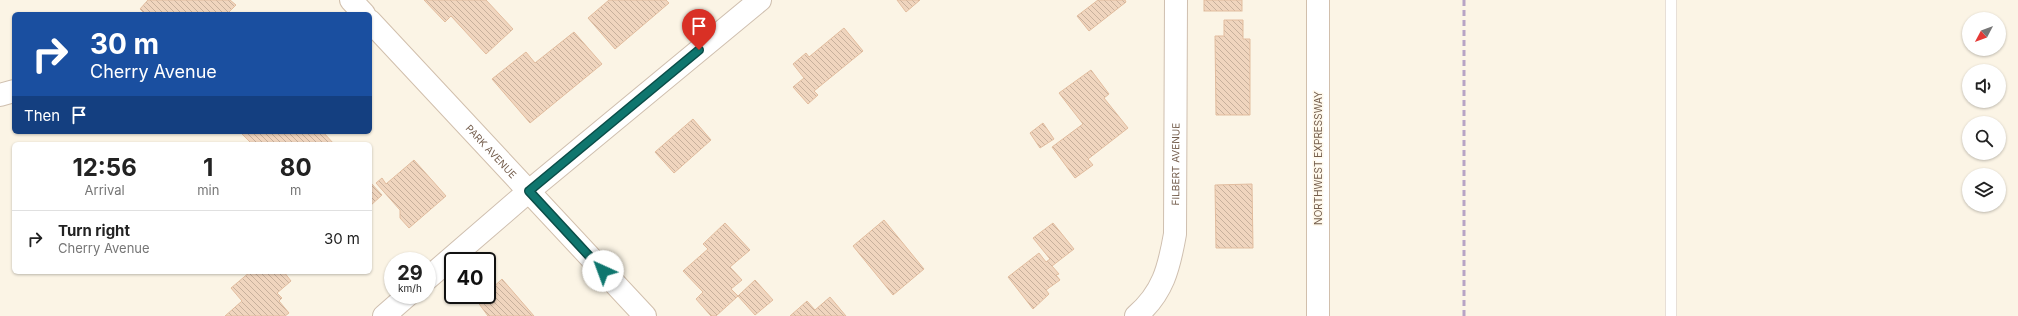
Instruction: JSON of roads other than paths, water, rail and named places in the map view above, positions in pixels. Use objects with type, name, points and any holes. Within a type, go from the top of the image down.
[{"type":"street","points":[[436,271],[529,191],[760,0]]},
{"type":"street","name":"FILBERT AVENUE","points":[[1136,316],[1161,288],[1169,266],[1175,234],[1176,0]]},
{"type":"street","name":"NORTHWEST EXPRESSWAY","points":[[1318,0],[1318,316]]},
{"type":"street","name":"PARK AVENUE","points":[[372,26],[645,316]]},
{"type":"street","points":[[0,95],[12,92]]},
{"type":"street","points":[[384,316],[398,304]]},
{"type":"lane","points":[[1671,0],[1671,316]]},
{"type":"railway","points":[[1464,0],[1464,316]]}]
